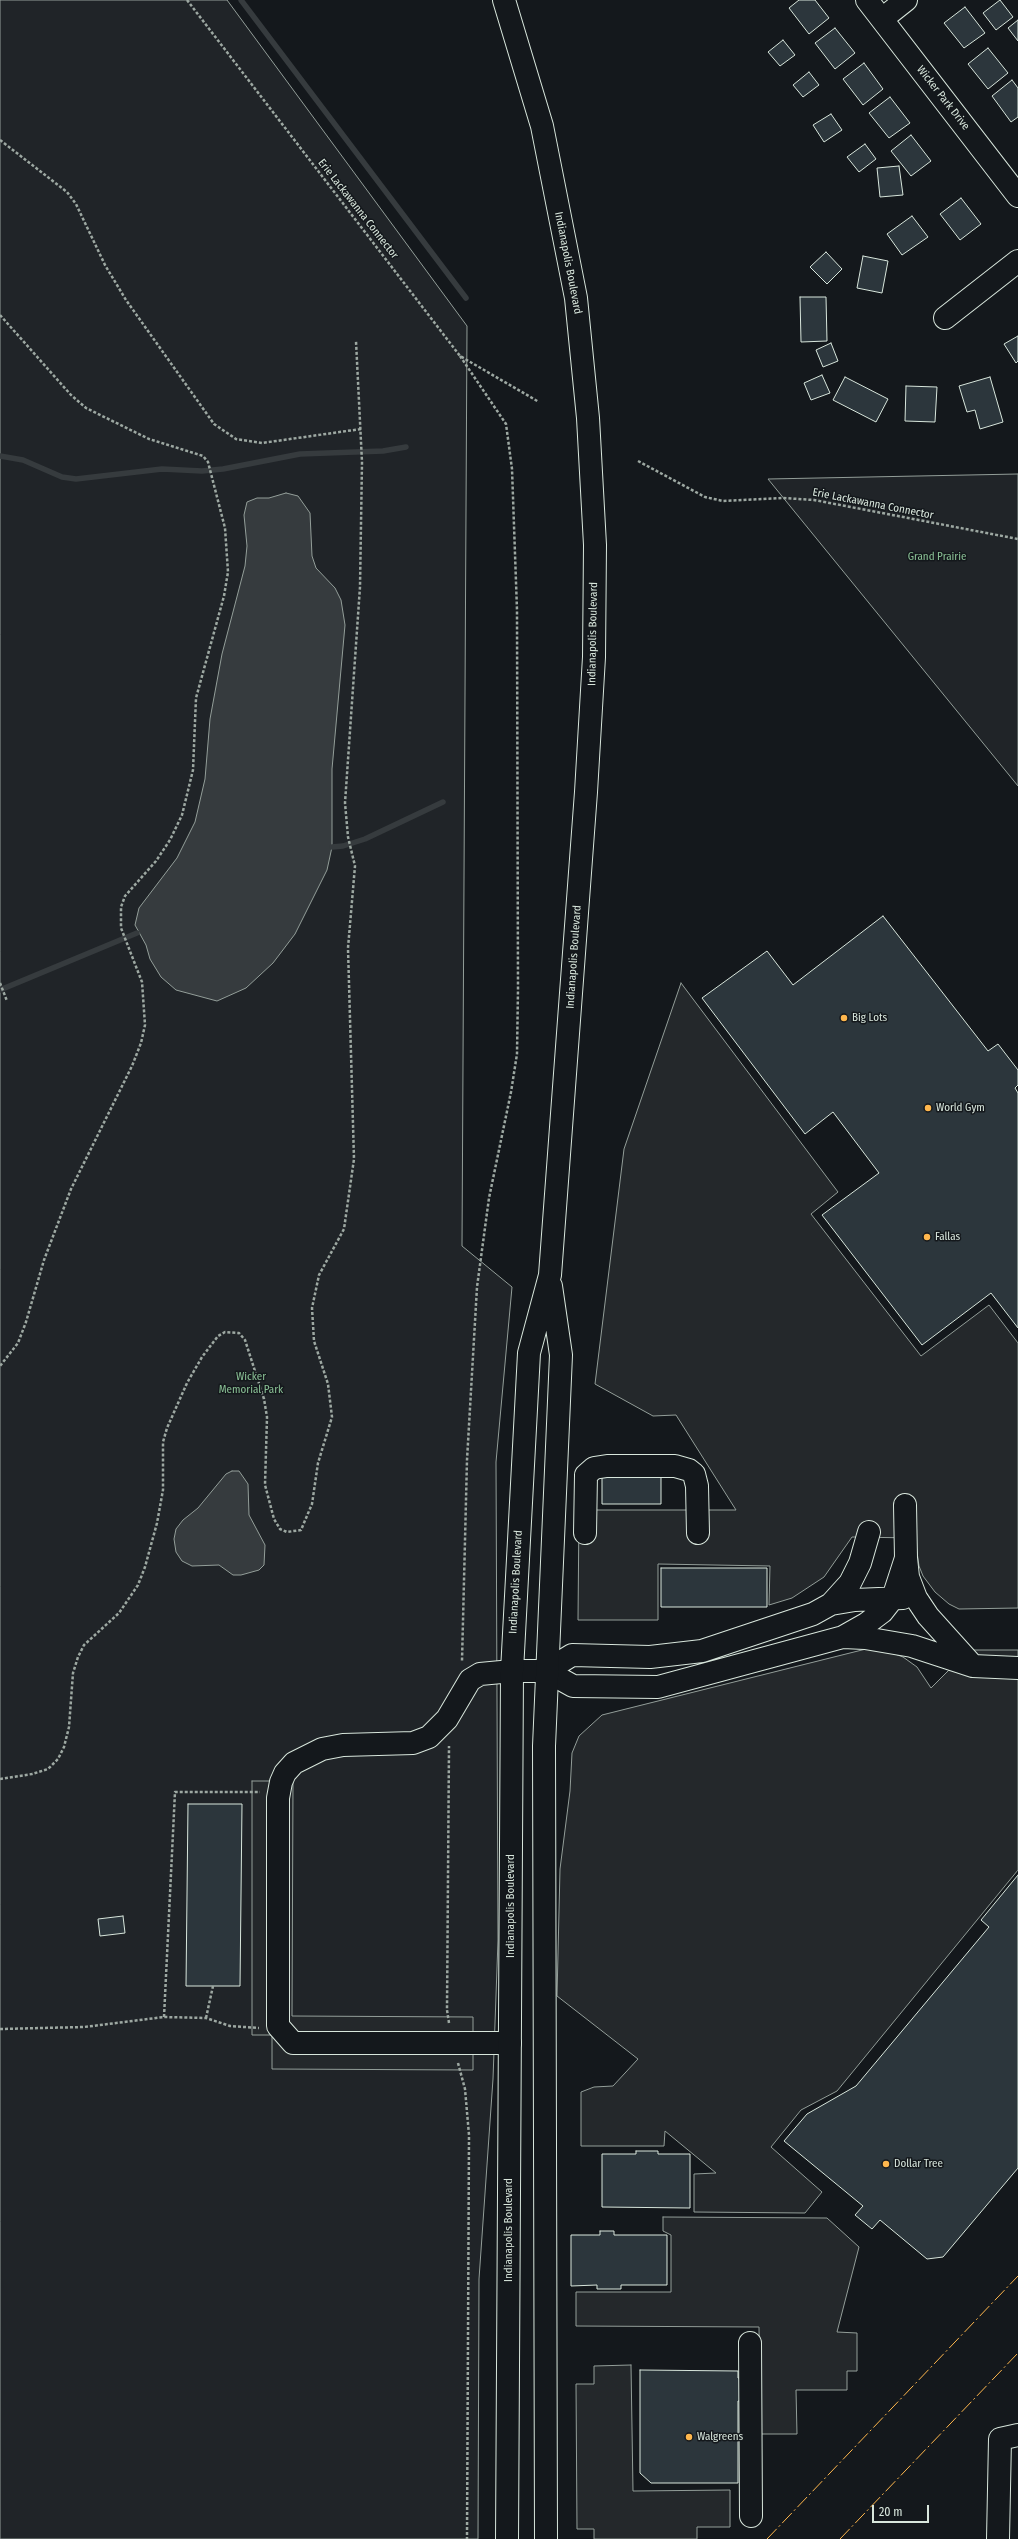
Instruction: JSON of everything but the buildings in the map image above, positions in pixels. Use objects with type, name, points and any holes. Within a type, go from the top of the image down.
[{"type":"main road","name":"Indianapolis Boulevard","points":[[504,0],[542,126],[576,298],[588,418],[595,545],[594,657],[586,792],[550,1275],[529,1353],[512,1671],[507,2539]]},
{"type":"main road","name":"Wicker Park Drive","points":[[867,0],[1018,196]]},
{"type":"main road","points":[[882,19],[906,0]]},
{"type":"main road","points":[[945,318],[1018,261]]},
{"type":"main road","name":"Indianapolis Boulevard","points":[[546,2539],[544,1761],[546,1671],[561,1355],[550,1275]]},
{"type":"main road","points":[[585,1533],[586,1475],[594,1468],[607,1466],[675,1466],[690,1470],[694,1474],[697,1486],[698,1533]]},
{"type":"main road","points":[[905,1505],[906,1558],[908,1577],[916,1598],[928,1616],[973,1666]]},
{"type":"main road","points":[[546,1671],[572,1655],[650,1657],[702,1651],[813,1614],[831,1604],[842,1593],[856,1573],[869,1532]]},
{"type":"main road","points":[[510,2043],[293,2043],[278,2026],[279,1792],[285,1772],[294,1763],[322,1749],[343,1746],[413,1743],[429,1737],[447,1719],[470,1680],[480,1674],[512,1671],[546,1671],[573,1686],[658,1687],[843,1637],[876,1616],[893,1598],[906,1558]]},
{"type":"main road","points":[[831,1604],[893,1598],[916,1598]]},
{"type":"main road","points":[[843,1637],[865,1638],[912,1646],[973,1666],[1018,1668]]},
{"type":"main road","points":[[746,2343],[747,2516]]},
{"type":"main road","points":[[998,2539],[1009,2437]]},
{"type":"path","name":"Erie Lackawanna Connector","points":[[187,0],[460,356],[539,402]]},
{"type":"path","points":[[0,140],[67,192],[76,204],[105,265],[126,300],[214,424],[236,439],[262,444],[361,428]]},
{"type":"path","points":[[0,315],[71,395],[86,408],[149,439],[198,452],[208,462],[225,528],[228,572],[224,596],[196,698],[193,770],[189,793],[170,840],[156,861],[125,896],[121,907],[121,928],[138,966],[146,1006],[145,1025],[141,1043],[132,1066],[71,1189],[44,1260],[26,1322],[18,1343],[0,1366]]},
{"type":"path","points":[[0,1779],[32,1774],[48,1769],[58,1759],[64,1747],[69,1727],[73,1674],[78,1657],[84,1645],[119,1613],[138,1585],[146,1567],[163,1490],[163,1442],[167,1428],[187,1383],[202,1357],[218,1336],[225,1332],[239,1333],[244,1340],[264,1399],[267,1417],[265,1485],[274,1519],[280,1529],[287,1532],[301,1530],[306,1523],[312,1504],[318,1463],[332,1417],[328,1384],[314,1341],[312,1308],[319,1275],[344,1229],[354,1159],[348,948],[349,916],[355,879],[348,837],[346,803],[358,634],[362,462],[356,341]]},
{"type":"path","points":[[459,1697],[463,1654],[467,1460],[477,1286],[489,1198],[512,1092],[516,1054],[518,989],[517,618],[512,469],[506,424],[460,356]]},
{"type":"path","name":"Erie Lackawanna Connector","points":[[638,461],[705,497],[723,501],[783,498],[814,500],[1018,539]]},
{"type":"path","points":[[0,982],[8,1002]]},
{"type":"path","points":[[449,1741],[447,2010],[453,2043],[465,2089],[469,2135],[468,2539]]},
{"type":"path","points":[[164,2016],[175,1792],[279,1792]]},
{"type":"path","points":[[206,2018],[213,1986]]},
{"type":"path","points":[[0,2029],[84,2027],[164,2016],[206,2018],[230,2026],[247,2028],[278,2026]]},
{"type":"green space","name":"Wicker Memorial Park","points":[[0,0],[227,0],[467,326],[462,1246],[512,1287],[496,1462],[498,1940],[493,2079],[479,2279],[478,2539],[0,2539]]},
{"type":"green space","name":"Grand Prairie","points":[[1018,474],[1018,786],[768,479]]},
{"type":"shaded area","points":[[286,493],[298,496],[310,513],[312,556],[316,568],[335,588],[341,600],[345,625],[332,769],[332,847],[327,870],[295,934],[273,963],[246,988],[217,1001],[176,990],[161,977],[150,959],[146,945],[135,925],[139,908],[177,858],[195,822],[205,779],[210,719],[222,654],[245,566],[247,546],[244,515],[247,502],[257,498],[269,498]]},
{"type":"shaded area","points":[[681,983],[838,1192],[811,1214],[921,1356],[989,1305],[1018,1343],[1018,1608],[959,1609],[949,1604],[935,1592],[923,1576],[919,1566],[915,1538],[852,1537],[824,1577],[792,1598],[769,1605],[770,1566],[658,1564],[658,1620],[578,1620],[579,1510],[736,1510],[676,1415],[653,1416],[595,1384],[624,1149]]},
{"type":"shaded area","points":[[232,1471],[239,1471],[248,1484],[249,1515],[265,1545],[264,1565],[259,1570],[241,1575],[233,1575],[219,1565],[192,1566],[182,1561],[176,1552],[174,1539],[176,1529],[183,1520],[198,1508],[226,1474]]},
{"type":"shaded area","points":[[866,1649],[887,1651],[903,1657],[917,1667],[931,1688],[969,1650],[1018,1650],[1018,1870],[837,2091],[801,2110],[771,2147],[822,2192],[805,2213],[694,2212],[694,2174],[716,2173],[665,2131],[664,2146],[581,2146],[581,2092],[594,2087],[613,2086],[638,2059],[557,1996],[560,1869],[570,1791],[572,1753],[579,1736],[602,1715]]},
{"type":"shaded area","points":[[252,1781],[293,1781],[292,2016],[473,2017],[473,2070],[272,2069],[272,2035],[252,2035]]},
{"type":"shaded area","points":[[663,2217],[827,2218],[859,2247],[837,2332],[857,2333],[857,2371],[847,2371],[847,2390],[796,2390],[797,2434],[760,2434],[759,2327],[576,2326],[576,2292],[671,2292],[671,2235],[663,2231]]},
{"type":"shaded area","points":[[631,2365],[633,2491],[730,2490],[730,2527],[697,2527],[697,2539],[594,2539],[594,2529],[577,2529],[576,2384],[594,2384],[594,2366]]},
{"type":"waterway","points":[[241,0],[466,298]]},
{"type":"waterway","points":[[0,456],[23,460],[62,477],[76,479],[162,469],[202,471],[223,469],[300,454],[383,451],[406,447]]},
{"type":"waterway","points":[[332,847],[343,846],[365,839],[443,802]]},
{"type":"waterway","points":[[0,990],[137,933]]},
{"type":"power","points":[[767,2539],[1018,2276]]},
{"type":"power","points":[[840,2539],[1018,2353]]},
{"type":"place","name":"Big Lots","points":[[844,1018]]},
{"type":"place","name":"World Gym","points":[[928,1108]]},
{"type":"place","name":"Fallas","points":[[927,1237]]},
{"type":"place","name":"Dollar Tree","points":[[886,2164]]},
{"type":"place","name":"Walgreens","points":[[689,2437]]}]
